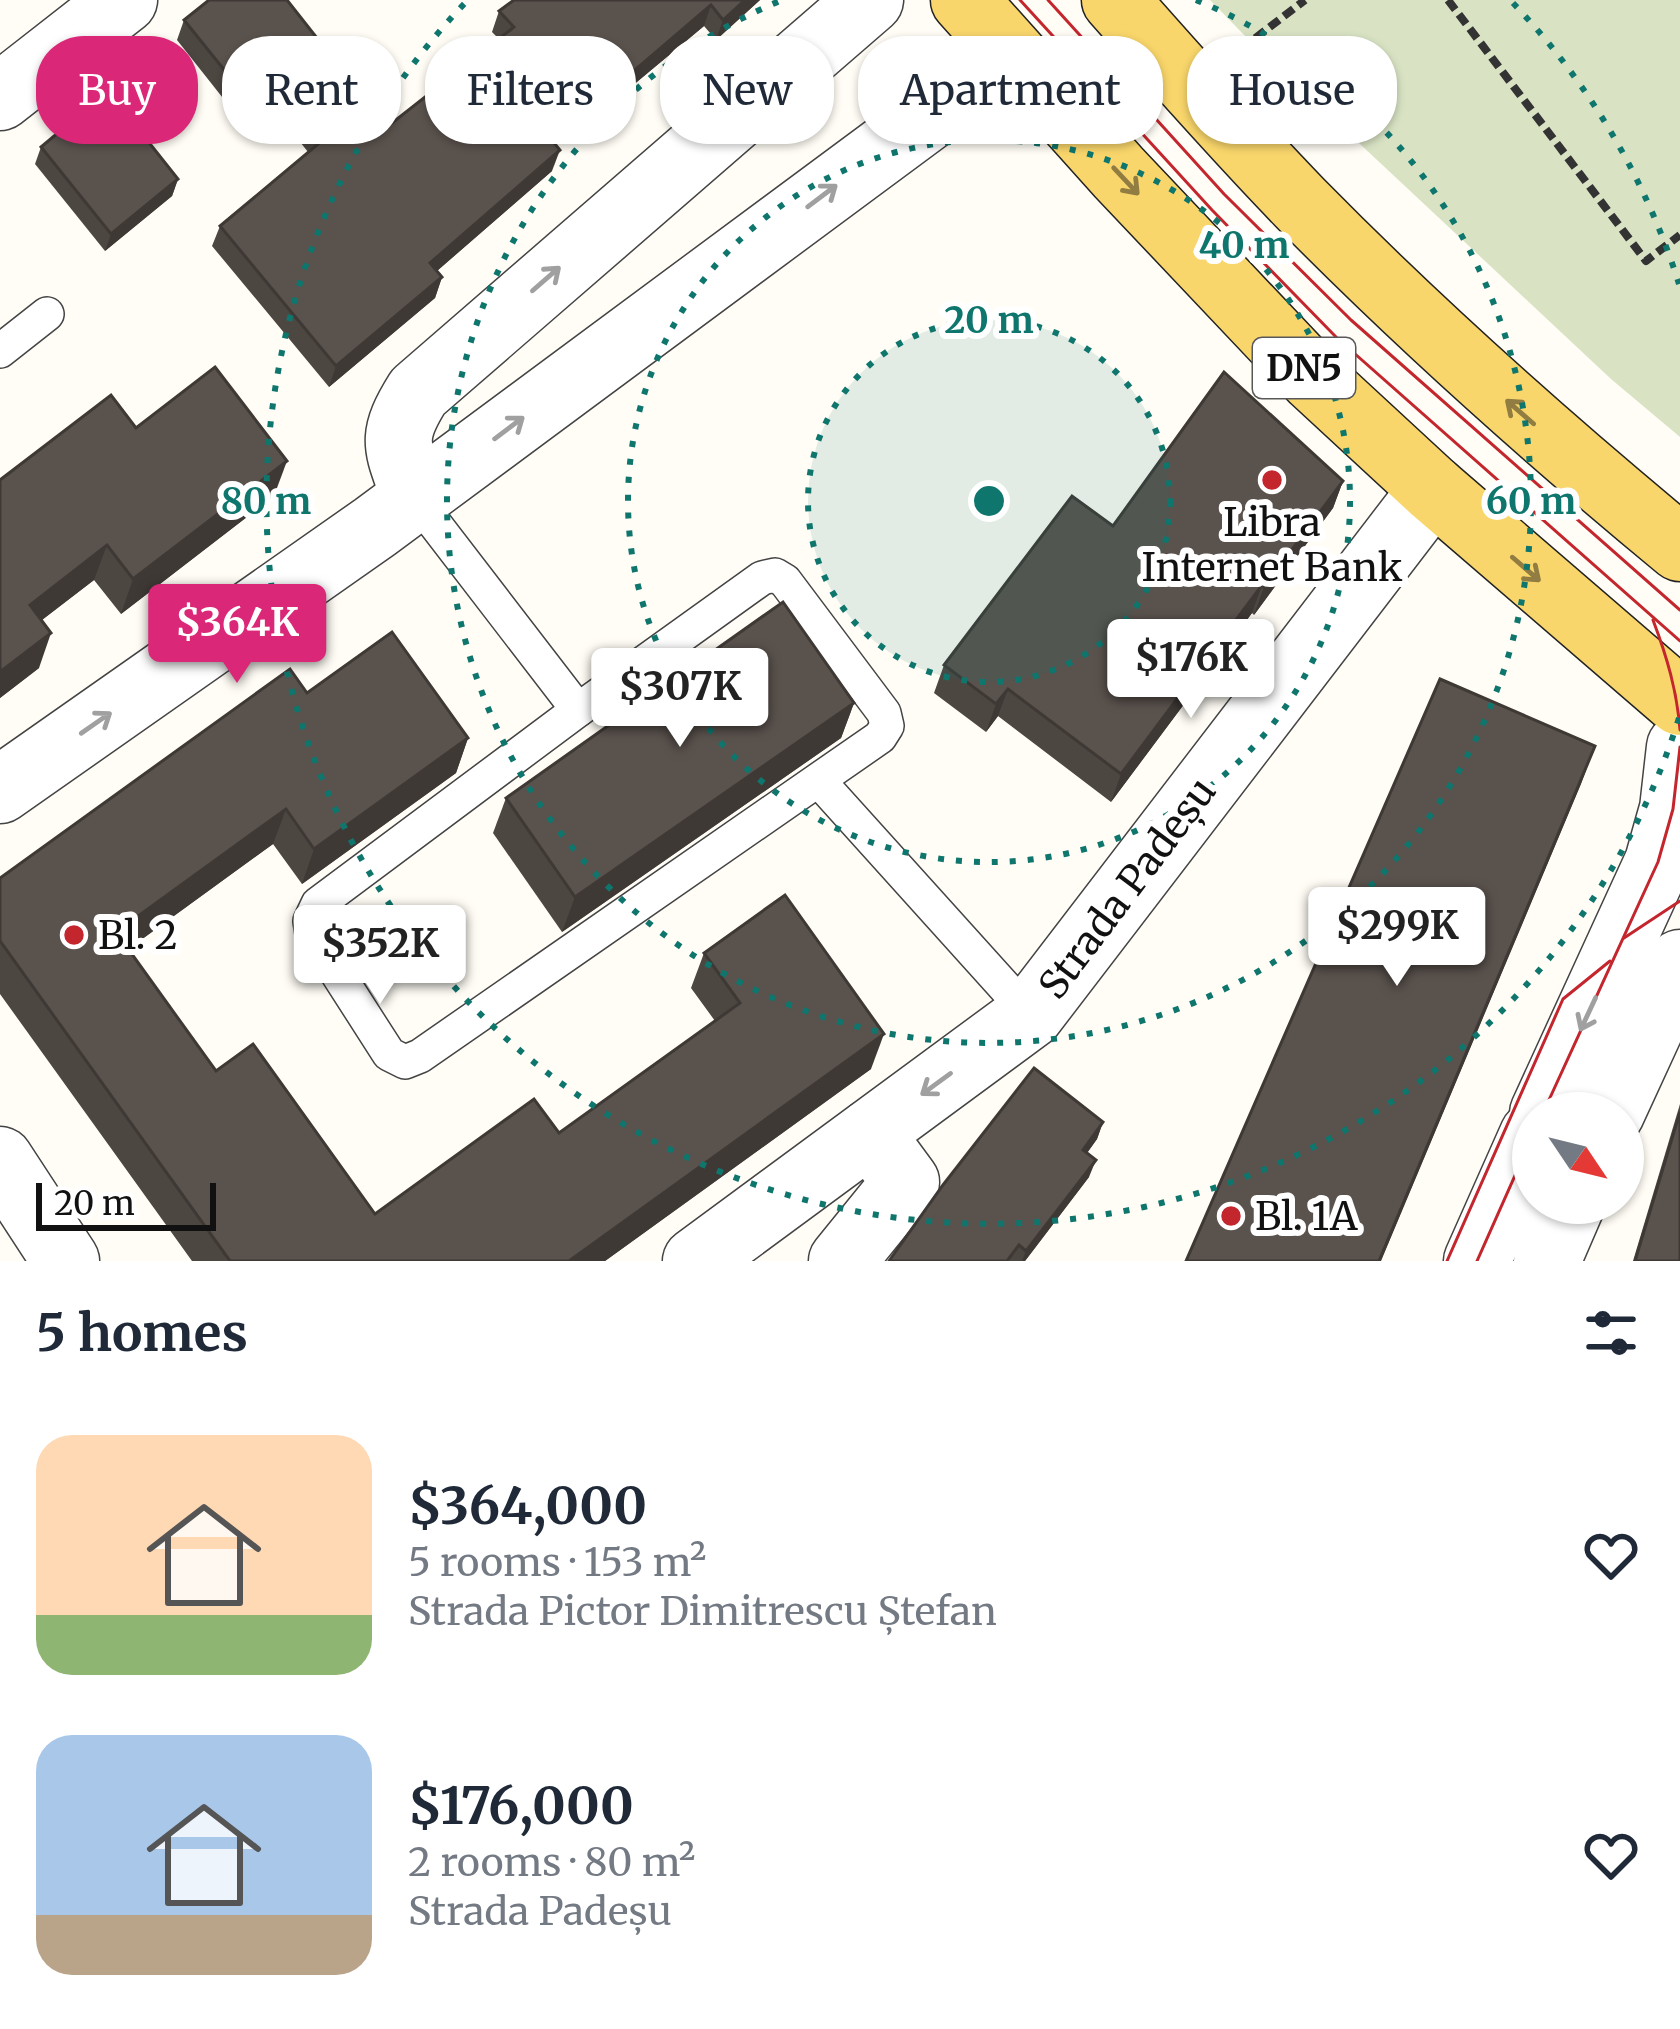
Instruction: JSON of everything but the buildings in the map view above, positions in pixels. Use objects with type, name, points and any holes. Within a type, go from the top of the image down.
[{"type":"main road","name":"DN5","points":[[964,0],[995,36]]},
{"type":"main road","name":"DN5","points":[[1114,0],[1284,186],[1391,292],[1508,401],[1680,548]]},
{"type":"main road","name":"DN5","points":[[1095,144],[1299,363],[1679,720]]},
{"type":"street","points":[[0,97],[124,0]]},
{"type":"street","points":[[415,498],[398,450],[398,429],[418,392],[870,0]]},
{"type":"street","points":[[0,790],[415,498],[892,144]]},
{"type":"street","name":"Strada Padeșu","points":[[696,1261],[1030,1015],[1433,488]]},
{"type":"street","points":[[1616,1092],[1652,950],[1658,862],[1673,809],[1679,720]]},
{"type":"street","points":[[1557,1092],[1680,901]]},
{"type":"street","points":[[842,1261],[906,1182],[870,1132]]},
{"type":"street","points":[[0,1160],[66,1261]]},
{"type":"street","points":[[1477,1261],[1512,1182]]},
{"type":"street","points":[[1547,1261],[1563,1224]]},
{"type":"lane","points":[[0,350],[47,314]]},
{"type":"lane","points":[[415,498],[578,710]]},
{"type":"lane","points":[[775,575],[785,580],[884,713],[887,726],[880,737],[819,781],[421,1056],[405,1062],[389,1054],[312,934],[310,921],[318,904],[762,578],[775,575]]},
{"type":"lane","points":[[819,781],[1030,1015]]},
{"type":"path","points":[[1257,36],[1305,0]]},
{"type":"path","points":[[1448,0],[1646,261],[1680,236]]},
{"type":"green space","points":[[1210,0],[1680,0],[1680,437],[1611,379],[1360,144],[1397,144],[1397,36],[1245,36]]},
{"type":"tram line","points":[[1020,0],[1212,210],[1337,338],[1680,641]]},
{"type":"tram line","points":[[1048,0],[1224,194],[1351,320],[1680,610]]},
{"type":"tram line","points":[[1653,620],[1671,674],[1680,730]]},
{"type":"tram line","points":[[1553,1092],[1658,862],[1673,809],[1680,747]]},
{"type":"tram line","points":[[1624,938],[1680,901]]},
{"type":"tram line","points":[[1447,1261],[1563,999],[1610,961]]},
{"type":"tram line","points":[[1477,1261],[1512,1182]]},
{"type":"place","name":"Libra Internet Bank","points":[[1272,480]]},
{"type":"place","name":"Bl. 2","points":[[74,935]]},
{"type":"place","name":"Bl. 1A","points":[[1231,1216]]}]
